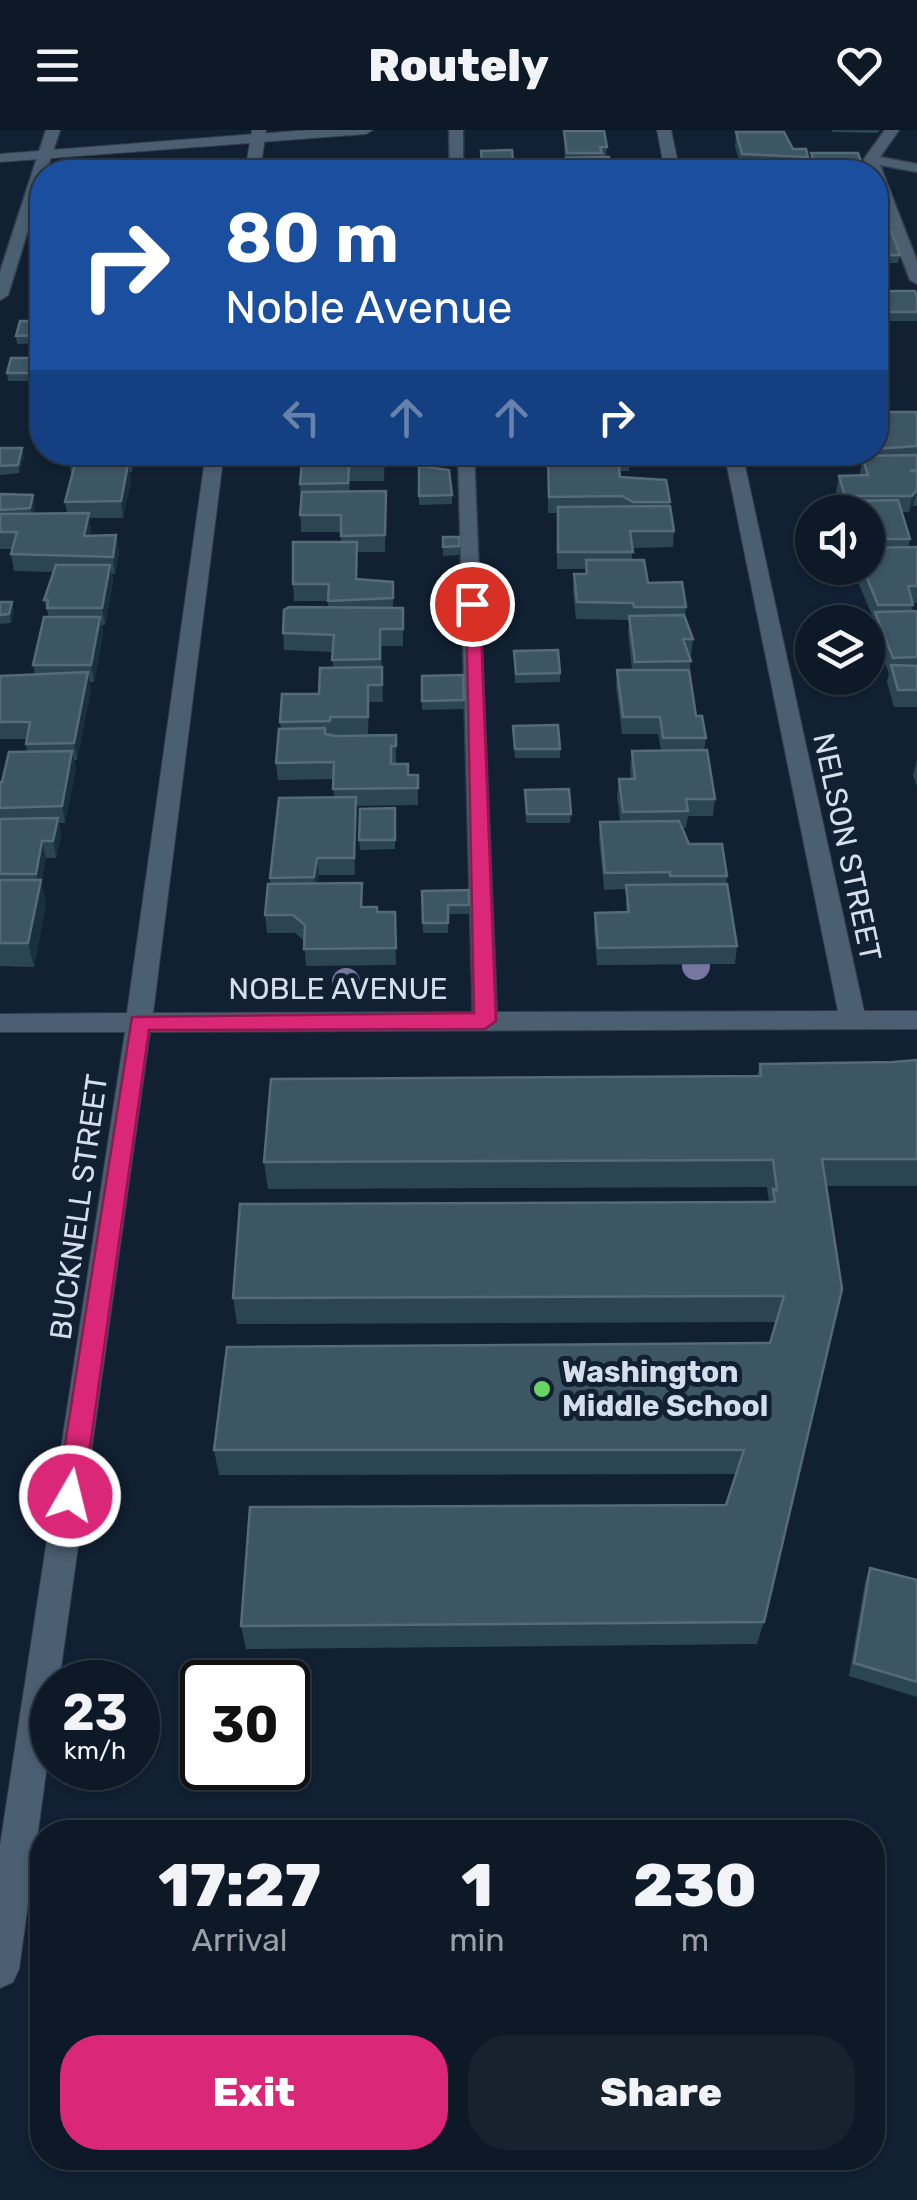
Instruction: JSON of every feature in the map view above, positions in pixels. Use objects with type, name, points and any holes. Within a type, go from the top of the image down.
[{"type":"street","points":[[0,158],[258,134],[366,130]]},
{"type":"street","points":[[664,130],[671,160]]},
{"type":"street","points":[[255,160],[258,134]]},
{"type":"street","name":"BUCKNELL STREET","points":[[0,1969],[140,1022],[214,465]]},
{"type":"street","name":"NELSON STREET","points":[[736,465],[853,1020]]},
{"type":"street","name":"NOBLE AVENUE","points":[[0,1023],[917,1020]]},
{"type":"lane","points":[[42,160],[53,130]]},
{"type":"lane","points":[[456,130],[457,160]]},
{"type":"lane","points":[[876,160],[871,159],[892,130]]},
{"type":"lane","points":[[888,162],[917,168]]},
{"type":"lane","points":[[0,295],[30,200]]},
{"type":"lane","points":[[888,204],[917,280]]},
{"type":"lane","points":[[466,465],[485,1021]]},
{"type":"building","points":[[564,131],[604,131],[607,147],[600,147],[602,153],[567,153]]},
{"type":"building","points":[[736,132],[784,132],[793,149],[806,149],[808,157],[742,154]]},
{"type":"building","points":[[512,150],[513,160],[482,160],[481,151]]},
{"type":"building","points":[[811,153],[858,153],[861,160],[814,160]]},
{"type":"building","points":[[609,157],[609,160],[566,160]]},
{"type":"building","points":[[888,231],[891,231],[900,255],[888,255]]},
{"type":"building","points":[[888,291],[915,291],[917,312],[888,312]]},
{"type":"building","points":[[20,321],[30,321],[30,335],[16,336]]},
{"type":"building","points":[[11,358],[30,358],[30,373],[7,373]]},
{"type":"building","points":[[888,412],[917,412],[917,446],[888,448]]},
{"type":"building","points":[[0,448],[22,448],[18,465],[0,466]]},
{"type":"building","points":[[917,455],[917,469],[910,471],[917,471],[917,490],[912,496],[845,495],[839,476],[868,475],[865,465],[888,465],[888,456]]},
{"type":"building","points":[[75,465],[128,465],[121,501],[65,502]]},
{"type":"building","points":[[302,465],[349,465],[348,483],[300,484]]},
{"type":"building","points":[[548,465],[619,465],[620,477],[666,480],[670,502],[633,502],[622,496],[549,497]]},
{"type":"building","points":[[419,466],[449,470],[452,495],[419,496]]},
{"type":"building","points":[[386,491],[385,535],[341,536],[341,515],[300,515],[302,492]]},
{"type":"building","points":[[0,494],[33,495],[30,508],[0,510]]},
{"type":"building","points":[[885,500],[898,500],[910,539],[885,539]]},
{"type":"building","points":[[670,506],[674,531],[630,531],[633,552],[558,552],[558,507]]},
{"type":"building","points":[[89,513],[84,536],[116,535],[113,557],[11,554],[17,532],[0,532],[0,514]]},
{"type":"building","points":[[443,537],[459,537],[459,546],[443,547]]},
{"type":"building","points":[[293,542],[357,542],[356,579],[393,582],[393,598],[328,601],[329,584],[293,584]]},
{"type":"building","points":[[917,547],[917,586],[908,586],[913,605],[878,605],[870,585],[885,585],[885,548]]},
{"type":"building","points":[[586,560],[644,560],[648,583],[682,582],[686,607],[577,602],[574,574],[587,574]]},
{"type":"building","points":[[56,565],[110,565],[102,608],[47,608],[48,600],[44,600]]},
{"type":"building","points":[[0,602],[12,602],[9,614],[0,615]]},
{"type":"building","points":[[403,608],[403,629],[380,629],[380,659],[332,660],[334,635],[283,633],[284,610]]},
{"type":"building","points":[[917,611],[917,657],[893,658],[885,638],[885,612]]},
{"type":"building","points":[[684,615],[693,639],[683,639],[691,661],[635,662],[629,616]]},
{"type":"building","points":[[44,617],[100,617],[91,665],[33,665]]},
{"type":"building","points":[[558,650],[560,673],[516,674],[514,651]]},
{"type":"building","points":[[891,665],[917,666],[917,690],[898,690]]},
{"type":"building","points":[[382,667],[382,685],[368,685],[368,717],[280,722],[282,694],[319,694],[320,668]]},
{"type":"building","points":[[617,670],[689,670],[696,716],[702,716],[706,738],[663,738],[660,717],[623,717]]},
{"type":"building","points":[[88,672],[74,743],[26,744],[30,722],[0,722],[0,676]]},
{"type":"building","points":[[463,675],[464,700],[422,701],[422,676]]},
{"type":"building","points":[[558,725],[560,749],[515,749],[513,726]]},
{"type":"building","points":[[325,728],[325,734],[336,736],[396,735],[396,746],[391,746],[391,764],[408,764],[408,775],[418,775],[418,788],[333,789],[334,762],[276,763],[279,729]]},
{"type":"building","points":[[707,750],[715,799],[686,799],[688,811],[623,812],[619,779],[635,779],[632,751]]},
{"type":"building","points":[[72,751],[62,806],[0,808],[0,782],[9,752]]},
{"type":"building","points":[[569,789],[571,814],[527,814],[525,790]]},
{"type":"building","points":[[356,797],[354,858],[317,858],[314,877],[270,878],[279,798]]},
{"type":"building","points":[[395,808],[395,840],[359,840],[360,809]]},
{"type":"building","points":[[58,818],[53,841],[42,841],[36,874],[0,874],[0,819]]},
{"type":"building","points":[[679,821],[689,844],[722,844],[727,876],[605,873],[600,822]]},
{"type":"building","points":[[0,880],[41,880],[28,943],[0,943]]},
{"type":"building","points":[[362,883],[361,907],[395,912],[396,948],[304,949],[305,925],[293,915],[265,915],[268,884]]},
{"type":"building","points":[[727,884],[737,946],[598,948],[595,913],[629,912],[626,885]]},
{"type":"building","points":[[469,890],[469,905],[448,905],[448,923],[423,923],[422,891]]},
{"type":"building","points":[[917,1060],[917,1159],[822,1159],[842,1289],[764,1622],[241,1626],[250,1507],[726,1505],[744,1450],[214,1450],[227,1347],[770,1343],[784,1296],[233,1298],[240,1204],[775,1202],[773,1160],[264,1162],[271,1079],[761,1076],[760,1064]]},
{"type":"building","points":[[870,1568],[917,1580],[917,1682],[854,1663]]},
{"type":"place","name":"Washington Middle School","points":[[542,1389]]},
{"type":"route","points":[[70,1496],[140,1022],[485,1021],[472,604]]}]
